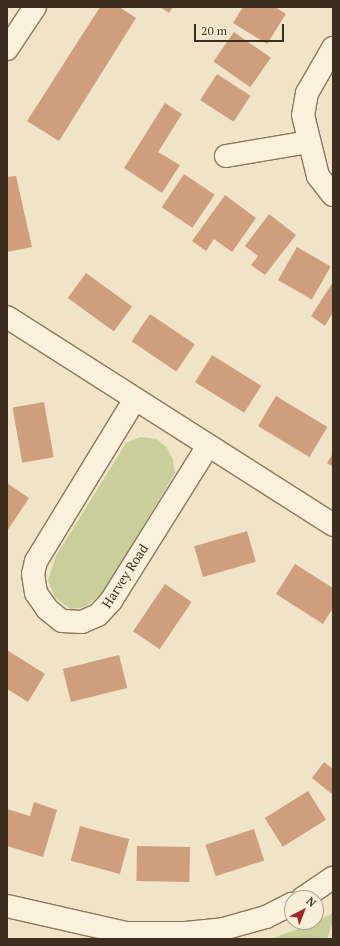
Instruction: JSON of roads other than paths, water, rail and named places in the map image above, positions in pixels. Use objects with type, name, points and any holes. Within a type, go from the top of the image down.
[{"type":"street","points":[[7,49],[35,7]]},
{"type":"street","points":[[333,48],[307,93],[304,115],[318,176],[333,195]]},
{"type":"street","points":[[226,156],[309,142]]},
{"type":"street","points":[[7,317],[333,525]]},
{"type":"street","name":"Harvey Road","points":[[135,399],[36,562],[33,574],[36,593],[47,609],[62,621],[82,622],[98,615],[111,601],[208,446]]},
{"type":"street","points":[[315,890],[333,878]]},
{"type":"street","points":[[7,906],[128,936],[186,933],[223,929],[266,917],[284,908]]}]
